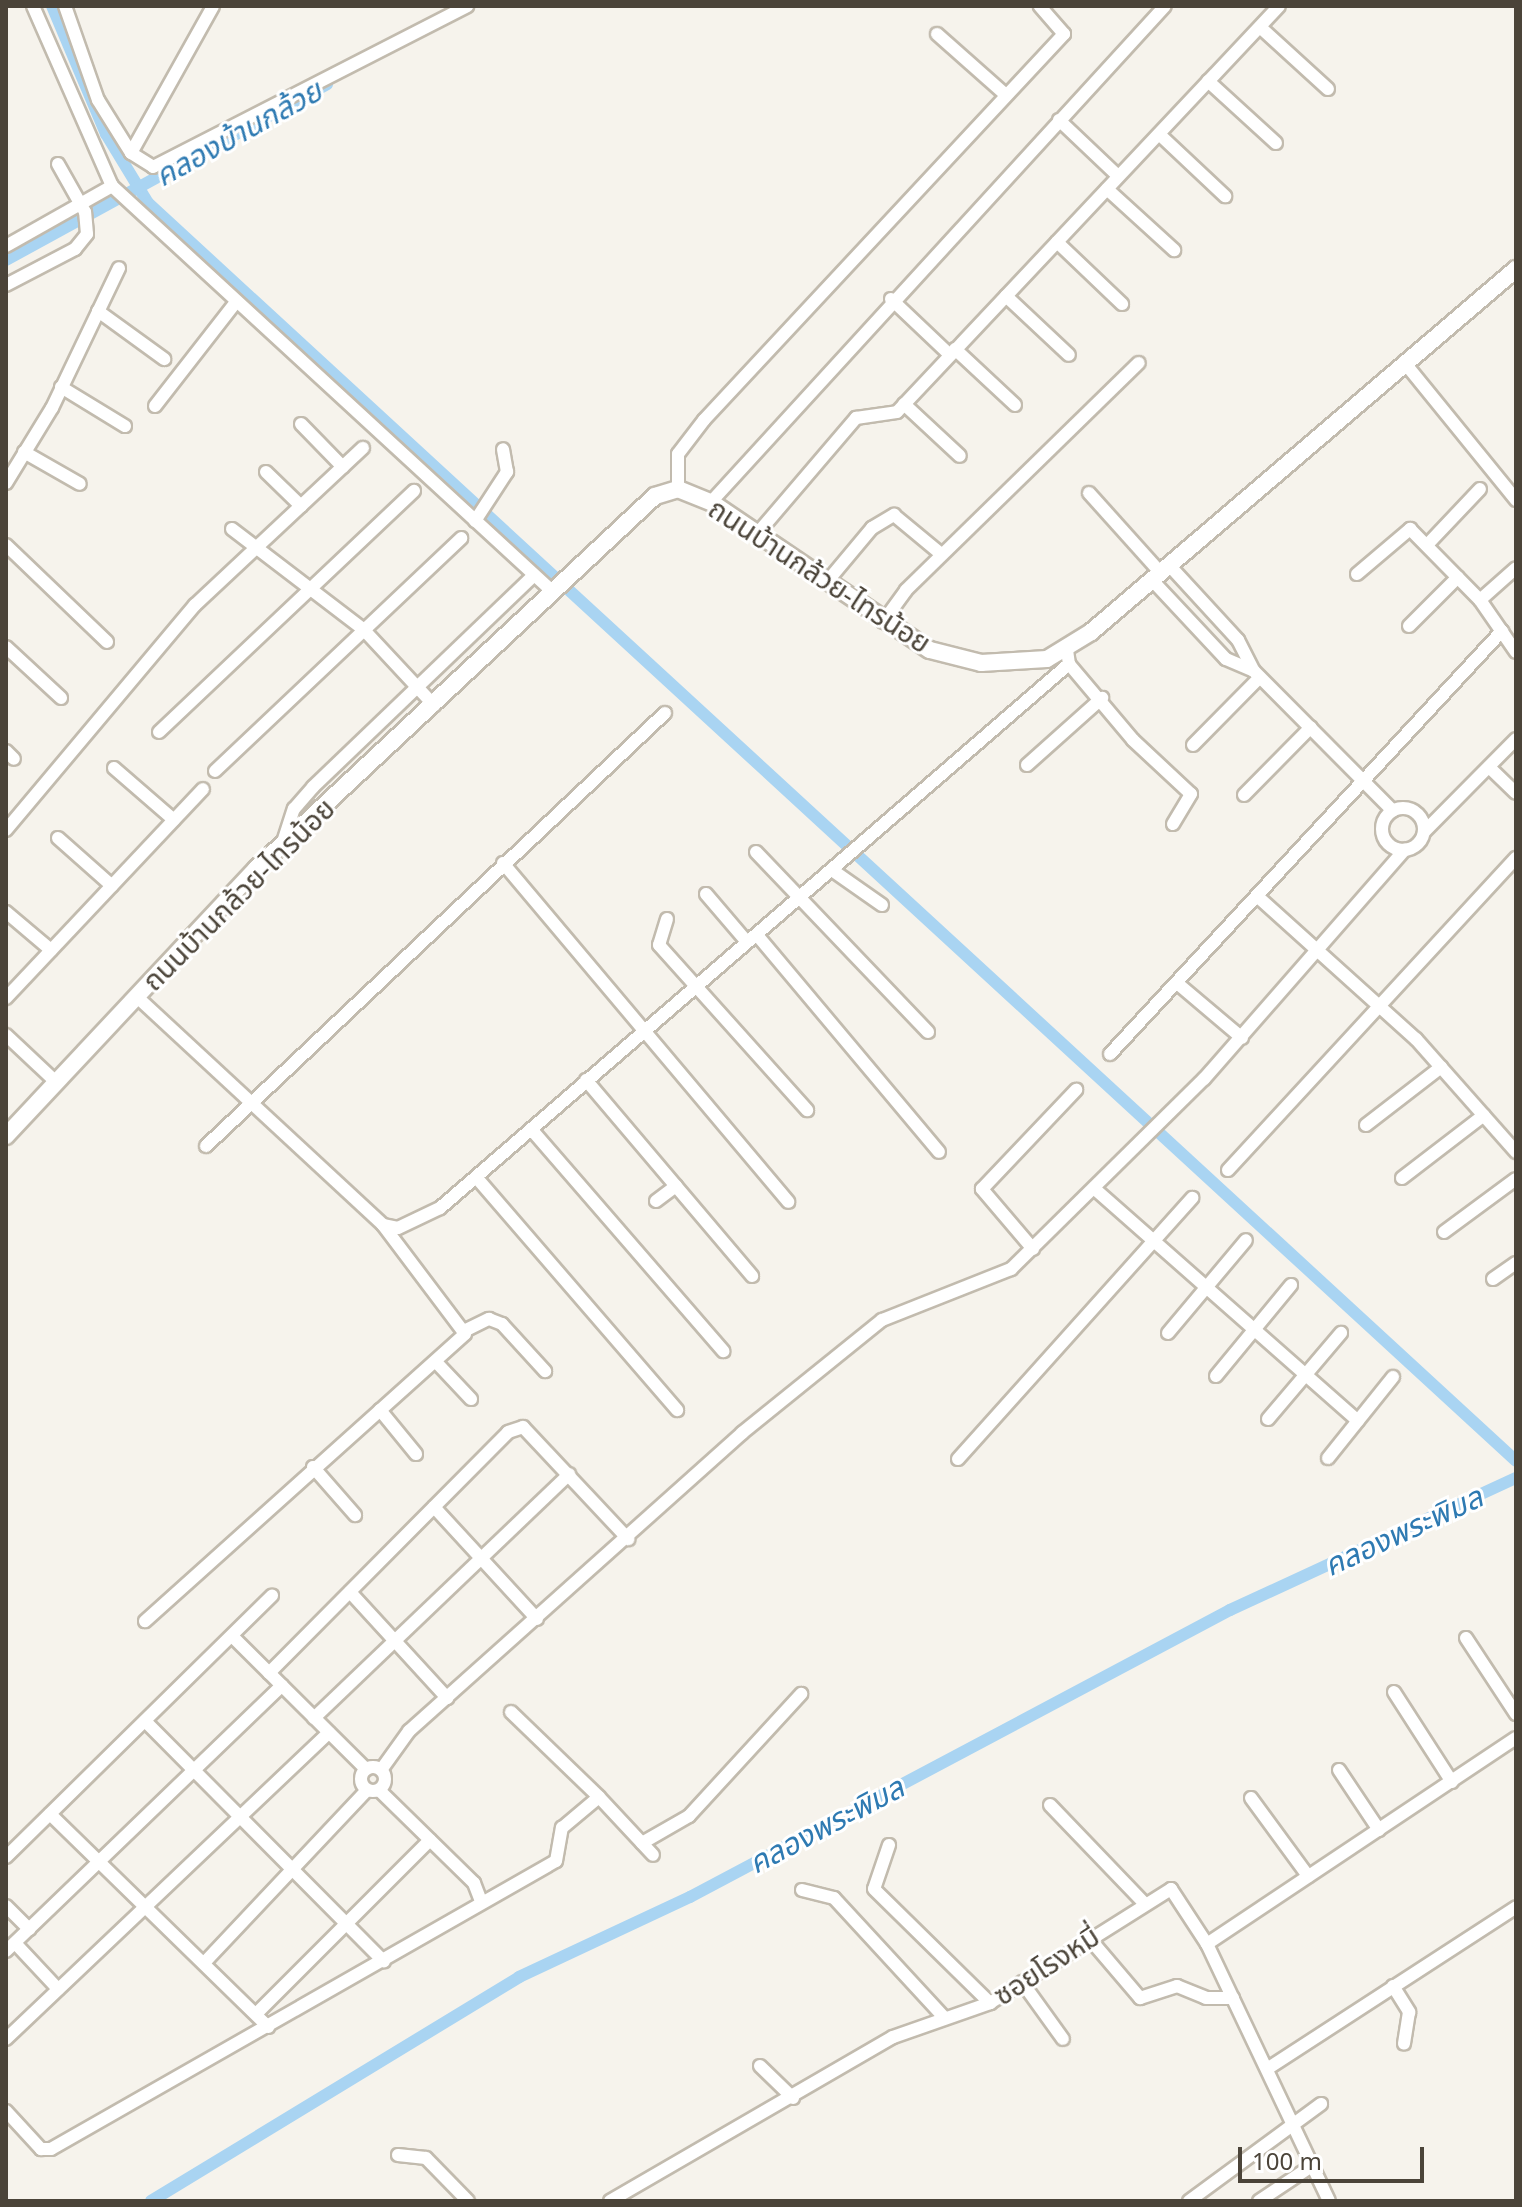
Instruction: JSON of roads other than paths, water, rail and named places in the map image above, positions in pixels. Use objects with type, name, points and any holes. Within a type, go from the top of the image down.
[{"type":"street","points":[[33,6],[115,189],[477,519],[534,575],[558,586]]},
{"type":"street","points":[[65,6],[98,100],[131,153],[153,167],[467,6]]},
{"type":"street","points":[[131,153],[213,6]]},
{"type":"street","points":[[678,489],[678,454],[704,420],[1064,34],[1040,6]]},
{"type":"street","points":[[711,502],[891,299],[1165,6]]},
{"type":"street","points":[[757,534],[856,418],[904,404],[1278,7]]},
{"type":"street","points":[[1260,27],[1328,89]]},
{"type":"street","points":[[937,34],[1006,95]]},
{"type":"street","points":[[1208,81],[1276,143]]},
{"type":"street","points":[[1059,120],[1118,176]]},
{"type":"street","points":[[1159,134],[1225,196]]},
{"type":"street","points":[[6,285],[75,249],[87,234],[82,208],[58,164]]},
{"type":"street","points":[[6,246],[115,189]]},
{"type":"street","points":[[1107,189],[1174,250]]},
{"type":"street","points":[[1057,242],[1122,304]]},
{"type":"street","points":[[6,483],[61,387],[119,268]]},
{"type":"street","name":"ถนนบ้านกล้วย-ไทรน้อย","points":[[6,1136],[282,845],[655,496],[678,489],[711,502],[883,622],[930,650],[981,663],[1026,663],[1068,657],[1160,572],[1516,269]]},
{"type":"street","points":[[1006,296],[1069,355]]},
{"type":"street","points":[[891,299],[1015,405]]},
{"type":"street","points":[[155,406],[236,302]]},
{"type":"street","points":[[98,311],[164,359]]},
{"type":"street","points":[[1404,362],[1516,500]]},
{"type":"street","points":[[883,622],[941,554],[1139,363]]},
{"type":"street","points":[[61,387],[125,426]]},
{"type":"street","points":[[904,404],[960,456]]},
{"type":"street","points":[[301,424],[343,467]]},
{"type":"street","points":[[6,830],[195,605],[363,448]]},
{"type":"street","points":[[477,519],[493,502],[507,472],[503,449]]},
{"type":"street","points":[[24,452],[80,484]]},
{"type":"street","points":[[266,472],[301,506]]},
{"type":"street","points":[[1427,545],[1480,489]]},
{"type":"street","points":[[159,732],[414,491]]},
{"type":"street","points":[[1089,493],[1160,572],[1226,659],[1257,674]]},
{"type":"street","points":[[826,583],[872,528],[894,515],[941,554]]},
{"type":"street","points":[[1357,574],[1402,528],[1427,545],[1480,600],[1516,652]]},
{"type":"street","points":[[232,529],[364,630],[434,705]]},
{"type":"street","points":[[215,771],[461,538]]},
{"type":"street","points":[[6,545],[107,642]]},
{"type":"street","points":[[1480,600],[1516,568]]},
{"type":"street","points":[[1160,572],[1238,640],[1257,674],[1393,811],[1417,813],[1424,832]]},
{"type":"street","points":[[282,845],[294,809],[534,575]]},
{"type":"street","points":[[1409,626],[1458,577]]},
{"type":"street","points":[[1110,1054],[1502,631]]},
{"type":"street","points":[[6,647],[61,698]]},
{"type":"street","points":[[383,1225],[414,1222],[476,1177],[870,837],[1068,657],[1191,794],[1173,824]]},
{"type":"street","points":[[1193,745],[1257,674]]},
{"type":"street","points":[[1027,765],[1102,698]]},
{"type":"street","points":[[206,1146],[250,1099],[665,713]]},
{"type":"street","points":[[1244,795],[1311,727]]},
{"type":"street","points":[[204,1963],[373,1790],[381,1770],[447,1698],[628,1539],[742,1433],[882,1320],[996,1279],[1033,1249],[1096,1190],[1242,1038],[1319,954],[1405,849],[1516,739]]},
{"type":"street","points":[[1489,767],[1516,793]]},
{"type":"street","points":[[114,768],[174,820]]},
{"type":"street","points":[[6,998],[203,789]]},
{"type":"street","points":[[1393,811],[1383,836],[1405,849]]},
{"type":"street","points":[[58,838],[112,886]]},
{"type":"street","points":[[756,852],[928,1032]]},
{"type":"street","points":[[1228,1170],[1516,858]]},
{"type":"street","points":[[503,863],[788,1202]]},
{"type":"street","points":[[832,870],[882,905]]},
{"type":"street","points":[[706,894],[752,939],[939,1152]]},
{"type":"street","points":[[1257,896],[1380,1007],[1441,1067],[1516,1152]]},
{"type":"street","points":[[6,912],[51,950]]},
{"type":"street","points":[[667,919],[659,945],[807,1110]]},
{"type":"street","points":[[1177,983],[1242,1038]]},
{"type":"street","points":[[136,996],[383,1225],[464,1331]]},
{"type":"street","points":[[6,1035],[56,1082]]},
{"type":"street","points":[[1366,1125],[1441,1067]]},
{"type":"street","points":[[586,1080],[752,1276]]},
{"type":"street","points":[[1033,1249],[982,1189],[1076,1090]]},
{"type":"street","points":[[1402,1178],[1484,1115]]},
{"type":"street","points":[[531,1129],[723,1351]]},
{"type":"street","points":[[476,1177],[677,1410]]},
{"type":"street","points":[[1444,1232],[1516,1179]]},
{"type":"street","points":[[656,1201],[676,1186]]},
{"type":"street","points":[[1096,1190],[1251,1333],[1358,1421]]},
{"type":"street","points":[[958,1459],[1192,1198]]},
{"type":"street","points":[[1168,1333],[1246,1240]]},
{"type":"street","points":[[1493,1279],[1516,1263]]},
{"type":"street","points":[[1216,1376],[1291,1285]]},
{"type":"street","points":[[145,1621],[313,1467],[436,1362],[464,1331],[489,1319],[502,1324],[545,1371]]},
{"type":"street","points":[[1268,1419],[1341,1333]]},
{"type":"street","points":[[436,1362],[471,1399]]},
{"type":"street","points":[[1328,1458],[1393,1377]]},
{"type":"street","points":[[380,1410],[416,1454]]},
{"type":"street","points":[[269,1673],[434,1507],[523,1427],[628,1539]]},
{"type":"street","points":[[313,1467],[355,1515]]},
{"type":"street","points":[[314,1718],[569,1474]]},
{"type":"street","points":[[434,1507],[537,1619]]},
{"type":"street","points":[[350,1592],[447,1698]]},
{"type":"street","points":[[6,1857],[272,1596]]},
{"type":"street","points":[[232,1636],[366,1769],[381,1770]]},
{"type":"street","points":[[1466,1638],[1516,1714]]},
{"type":"street","points":[[58,1989],[10,1947],[282,1685]]},
{"type":"street","points":[[1394,1692],[1452,1782]]},
{"type":"street","points":[[642,1843],[689,1816],[801,1694]]},
{"type":"street","points":[[511,1712],[599,1797],[653,1855]]},
{"type":"street","points":[[145,1721],[288,1874],[384,1962]]},
{"type":"street","points":[[6,2039],[329,1733]]},
{"type":"street","points":[[1209,1943],[1516,1738]]},
{"type":"street","points":[[366,1769],[361,1780],[480,1889],[480,1899]]},
{"type":"street","points":[[1339,1770],[1379,1830]]},
{"type":"street","points":[[6,2111],[41,2149],[51,2149],[384,1962],[480,1899],[502,1895],[556,1861],[562,1828],[599,1797]]},
{"type":"street","points":[[1251,1798],[1308,1876]]},
{"type":"street","points":[[1050,1805],[1143,1902]]},
{"type":"street","points":[[50,1814],[268,2027]]},
{"type":"street","points":[[256,2014],[430,1840]]},
{"type":"street","points":[[889,1845],[874,1889],[990,2003]]},
{"type":"street","points":[[802,1890],[834,1898],[944,2017]]},
{"type":"street","name":"ซอยโรงหมี่","points":[[610,2201],[793,2098],[893,2037],[990,2003],[1143,1902],[1177,1893],[1209,1943],[1233,1998],[1296,2120],[1329,2201]]},
{"type":"street","points":[[6,1906],[29,1929]]},
{"type":"street","points":[[1270,2068],[1516,1907]]},
{"type":"street","points":[[1089,1938],[1140,1998],[1177,1986],[1206,1998],[1233,1998]]},
{"type":"street","points":[[1022,1982],[1063,2039]]},
{"type":"street","points":[[1393,1986],[1409,2012],[1404,2044]]},
{"type":"street","points":[[760,2066],[793,2098]]},
{"type":"street","points":[[1189,2201],[1317,2107]]},
{"type":"street","points":[[398,2155],[426,2158],[468,2201]]},
{"type":"street","points":[[1259,2201],[1313,2165]]},
{"type":"waterway","points":[[52,6],[106,134],[148,203],[1516,1461]]},
{"type":"waterway","name":"คลองบ้านกล้วย","points":[[6,260],[327,84]]},
{"type":"waterway","name":"คลองพระพิมล","points":[[151,2201],[519,1977],[690,1897],[1230,1610],[1516,1478]]}]
